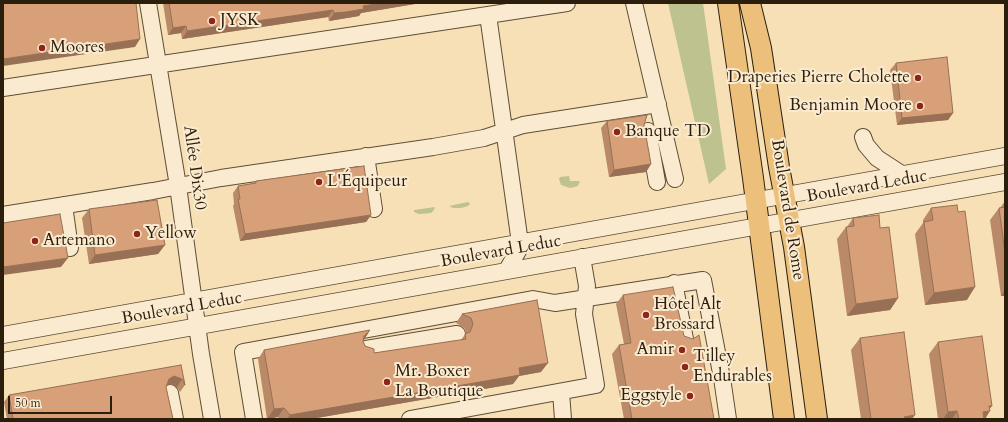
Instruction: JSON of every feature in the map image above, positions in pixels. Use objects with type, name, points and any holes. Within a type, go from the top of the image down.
[{"type":"main road","name":"Boulevard de Rome","points":[[728,3],[756,201],[784,419]]},
{"type":"main road","name":"Boulevard de Rome","points":[[750,3],[761,48],[789,220],[817,419]]},
{"type":"street","name":"Allée Dix30","points":[[148,3],[178,186],[212,419]]},
{"type":"street","points":[[3,88],[567,3]]},
{"type":"street","points":[[634,3],[657,182]]},
{"type":"street","points":[[488,15],[519,243],[518,251],[507,270]]},
{"type":"street","points":[[3,215],[221,178],[479,139],[523,125],[649,116]]},
{"type":"street","points":[[649,116],[675,179]]},
{"type":"street","points":[[863,137],[866,145],[877,158],[902,174]]},
{"type":"street","points":[[366,156],[374,209]]},
{"type":"street","name":"Boulevard Leduc","points":[[3,335],[1005,156]]},
{"type":"street","name":"Boulevard Leduc","points":[[3,361],[1005,182]]},
{"type":"street","points":[[64,205],[70,248]]},
{"type":"street","points":[[410,419],[596,385],[584,314],[586,281],[582,257]]},
{"type":"street","points":[[254,419],[243,352],[533,299],[550,303],[674,283],[703,280],[721,370],[728,419]]},
{"type":"street","points":[[674,283],[685,339]]},
{"type":"street","points":[[409,322],[412,341]]},
{"type":"street","points":[[366,349],[457,334]]},
{"type":"street","points":[[560,392],[563,419]]},
{"type":"street","points":[[170,393],[175,419]]},
{"type":"green space","points":[[668,3],[703,3],[726,169],[709,184]]},
{"type":"green space","points":[[569,176],[570,181],[580,181],[578,186],[570,188],[561,185],[559,179],[560,177]]},
{"type":"green space","points":[[468,202],[470,204],[468,206],[461,208],[453,208],[449,206]]},
{"type":"green space","points":[[435,207],[431,213],[419,214],[414,212],[414,210]]},
{"type":"building","points":[[3,3],[136,3],[140,39],[3,59]]},
{"type":"building","points":[[169,3],[381,3],[363,6],[364,9],[346,12],[334,13],[333,10],[187,31],[186,26],[173,28]]},
{"type":"building","points":[[947,57],[953,113],[902,118],[896,63]]},
{"type":"building","points":[[647,115],[644,125],[651,164],[614,170],[607,121]]},
{"type":"building","points":[[364,166],[371,215],[245,234],[238,199],[240,199],[238,186],[256,183],[256,181]]},
{"type":"building","points":[[157,200],[165,245],[95,255],[89,209]]},
{"type":"building","points":[[957,205],[958,212],[965,211],[975,287],[934,293],[924,222],[933,220],[931,208]]},
{"type":"building","points":[[1005,207],[1005,253],[999,208]]},
{"type":"building","points":[[60,214],[68,258],[3,267],[3,223]]},
{"type":"building","points":[[879,215],[880,228],[889,227],[898,298],[856,304],[846,227],[854,226],[853,218]]},
{"type":"building","points":[[673,287],[684,336],[693,339],[699,335],[714,419],[632,419],[619,345],[631,343],[623,295]]},
{"type":"building","points":[[537,300],[548,363],[519,368],[520,375],[290,415],[284,408],[274,409],[264,350],[370,330],[364,336],[363,341],[365,346],[374,349],[374,353],[466,339],[465,334],[470,332],[473,324],[471,318],[462,314]]},
{"type":"building","points":[[904,332],[915,415],[904,417],[905,419],[871,419],[860,338]]},
{"type":"building","points":[[982,336],[992,406],[989,406],[990,411],[983,412],[984,419],[959,419],[957,411],[948,412],[938,342]]},
{"type":"building","points":[[181,365],[185,385],[182,379],[174,376],[169,379],[166,387],[173,419],[13,419],[9,395]]},
{"type":"place","name":"JYSK","points":[[212,21]]},
{"type":"place","name":"Moores","points":[[42,48]]},
{"type":"place","name":"Draperies Pierre Cholette","points":[[918,78]]},
{"type":"place","name":"Benjamin Moore","points":[[920,106]]},
{"type":"place","name":"Banque TD","points":[[617,132]]},
{"type":"place","name":"L'Équipeur","points":[[319,182]]},
{"type":"place","name":"Yellow","points":[[137,234]]},
{"type":"place","name":"Artemano","points":[[35,241]]},
{"type":"place","name":"Hôtel Alt Brossard","points":[[646,315]]},
{"type":"place","name":"Amir","points":[[682,350]]},
{"type":"place","name":"Tilley Endurables","points":[[685,367]]},
{"type":"place","name":"Mr. Boxer La Boutique","points":[[387,382]]},
{"type":"place","name":"Eggstyle","points":[[690,396]]}]
